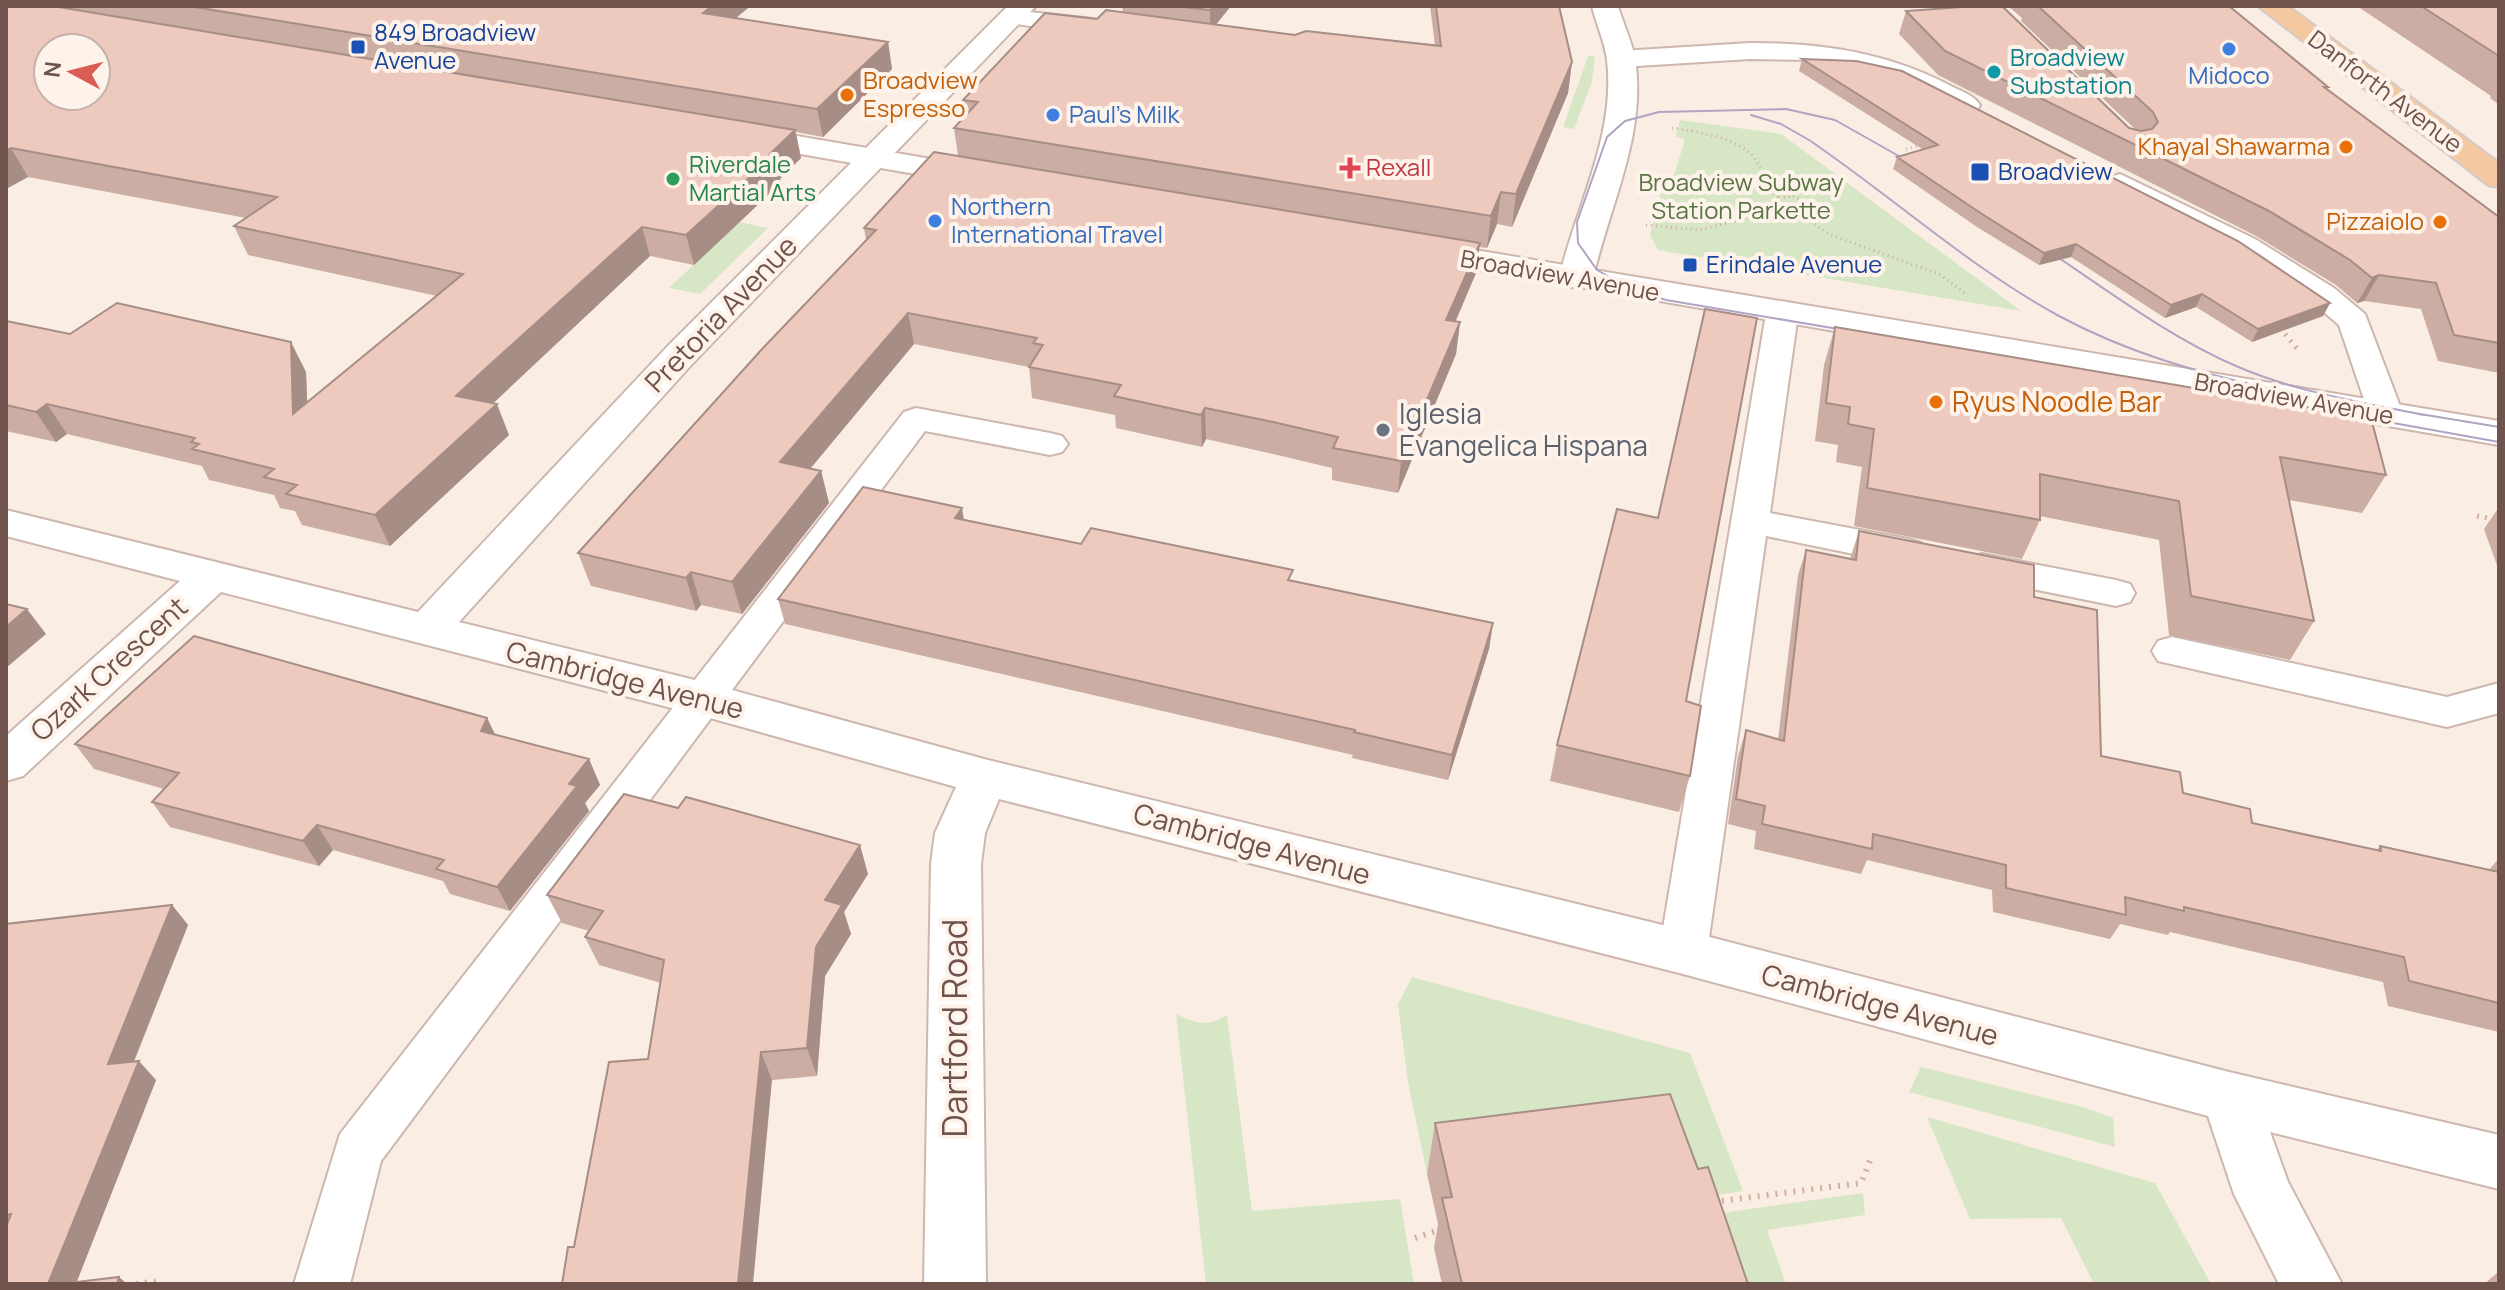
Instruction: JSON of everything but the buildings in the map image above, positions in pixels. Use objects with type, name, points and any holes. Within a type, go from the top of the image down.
[{"type":"main road","name":"Danforth Avenue","points":[[2271,6],[2499,178]]},
{"type":"street","points":[[1576,278],[1583,244],[1617,137],[1622,102],[1621,59],[1605,6]]},
{"type":"street","name":"Pretoria Avenue","points":[[426,630],[679,356],[1018,11]]},
{"type":"street","points":[[715,131],[1006,180]]},
{"type":"street","name":"Broadview Avenue","points":[[1391,246],[2499,433]]},
{"type":"street","name":"Cambridge Avenue","points":[[6,523],[703,699],[984,777],[1683,952],[2229,1097],[2499,1162]]},
{"type":"street","name":"Ozark Crescent","points":[[6,763],[213,575]]},
{"type":"street","name":"Dartford Road","points":[[955,1284],[956,864],[960,833],[984,777]]},
{"type":"street","points":[[2229,1097],[2263,1194],[2311,1284]]},
{"type":"lane","points":[[1018,11],[1123,31]]},
{"type":"lane","points":[[1621,59],[1779,51],[1842,55],[1909,74],[1984,113]]},
{"type":"lane","points":[[2095,170],[2244,245],[2323,295],[2354,321],[2386,414]]},
{"type":"lane","points":[[1683,952],[1782,314]]},
{"type":"lane","points":[[322,1284],[358,1151],[916,419],[1050,444]]},
{"type":"lane","points":[[1750,521],[2116,593]]},
{"type":"lane","points":[[2172,651],[2447,712],[2499,698]]},
{"type":"path","points":[[1672,128],[1703,132],[1745,149],[1756,160],[1763,183],[1778,198]]},
{"type":"path","points":[[1776,211],[1773,201],[1793,196],[1811,204],[1812,212],[1802,216]]},
{"type":"path","points":[[1646,225],[1699,230],[1776,211],[1802,216],[1831,235],[1939,274],[1971,299]]},
{"type":"path","points":[[2477,516],[2499,520]]},
{"type":"path","points":[[1703,1203],[1861,1183],[1872,1156]]},
{"type":"path","points":[[1415,1238],[1439,1230]]},
{"type":"path","points":[[136,1284],[159,1281],[158,1284]]},
{"type":"green space","points":[[1588,56],[1595,56],[1592,82],[1574,129],[1563,127]]},
{"type":"green space","name":"Broadview Subway Station Parkette","points":[[1680,120],[1781,134],[2021,311],[1658,250],[1650,235],[1665,178],[1673,179],[1685,139],[1676,137]]},
{"type":"green space","points":[[739,222],[768,228],[700,294],[669,288]]},
{"type":"green space","points":[[1412,977],[1690,1053],[1743,1191],[1692,1199],[1652,1146],[1427,1174],[1408,1082],[1398,1004]]},
{"type":"green space","points":[[1176,1014],[1202,1023],[1227,1015],[1252,1211],[1400,1199],[1414,1284],[1206,1284]]},
{"type":"green space","points":[[1921,1067],[2083,1107],[2113,1118],[2115,1147],[1909,1092]]},
{"type":"green space","points":[[1927,1117],[2155,1183],[2211,1284],[2094,1284],[2061,1218],[1970,1219]]},
{"type":"green space","points":[[1863,1193],[1865,1215],[1767,1230],[1786,1284],[1709,1284],[1687,1218]]},
{"type":"tram line","points":[[1856,332],[1666,300],[1629,288],[1597,270],[1578,243],[1577,222],[1607,137],[1625,121],[1659,112],[1786,109],[1835,120],[1920,168]]},
{"type":"tram line","points":[[1751,115],[1781,124],[1809,140],[1962,254],[2059,316],[2163,360],[2272,389]]},
{"type":"tram line","points":[[2044,248],[2161,326],[2236,366],[2305,390],[2424,415]]},
{"type":"tram line","points":[[2414,413],[2499,427]]},
{"type":"tram line","points":[[2349,415],[2499,442]]},
{"type":"place","name":"849 Broadview Avenue","points":[[358,47]]},
{"type":"place","name":"Midoco","points":[[2229,49]]},
{"type":"place","name":"Broadview Substation","points":[[1994,72]]},
{"type":"place","name":"Broadview Espresso","points":[[847,95]]},
{"type":"place","name":"Paul's Milk","points":[[1053,115]]},
{"type":"place","name":"Khayal Shawarma","points":[[2346,147]]},
{"type":"place","name":"Rexall","points":[[1350,168]]},
{"type":"place","name":"Broadview","points":[[1980,172]]},
{"type":"place","name":"Riverdale Martial Arts","points":[[673,179]]},
{"type":"place","name":"Northern International Travel","points":[[935,221]]},
{"type":"place","name":"Pizzaiolo","points":[[2440,222]]},
{"type":"place","name":"Erindale Avenue","points":[[1690,265]]},
{"type":"place","name":"Ryus Noodle Bar","points":[[1936,402]]},
{"type":"place","name":"Iglesia Evangelica Hispana","points":[[1383,430]]}]
